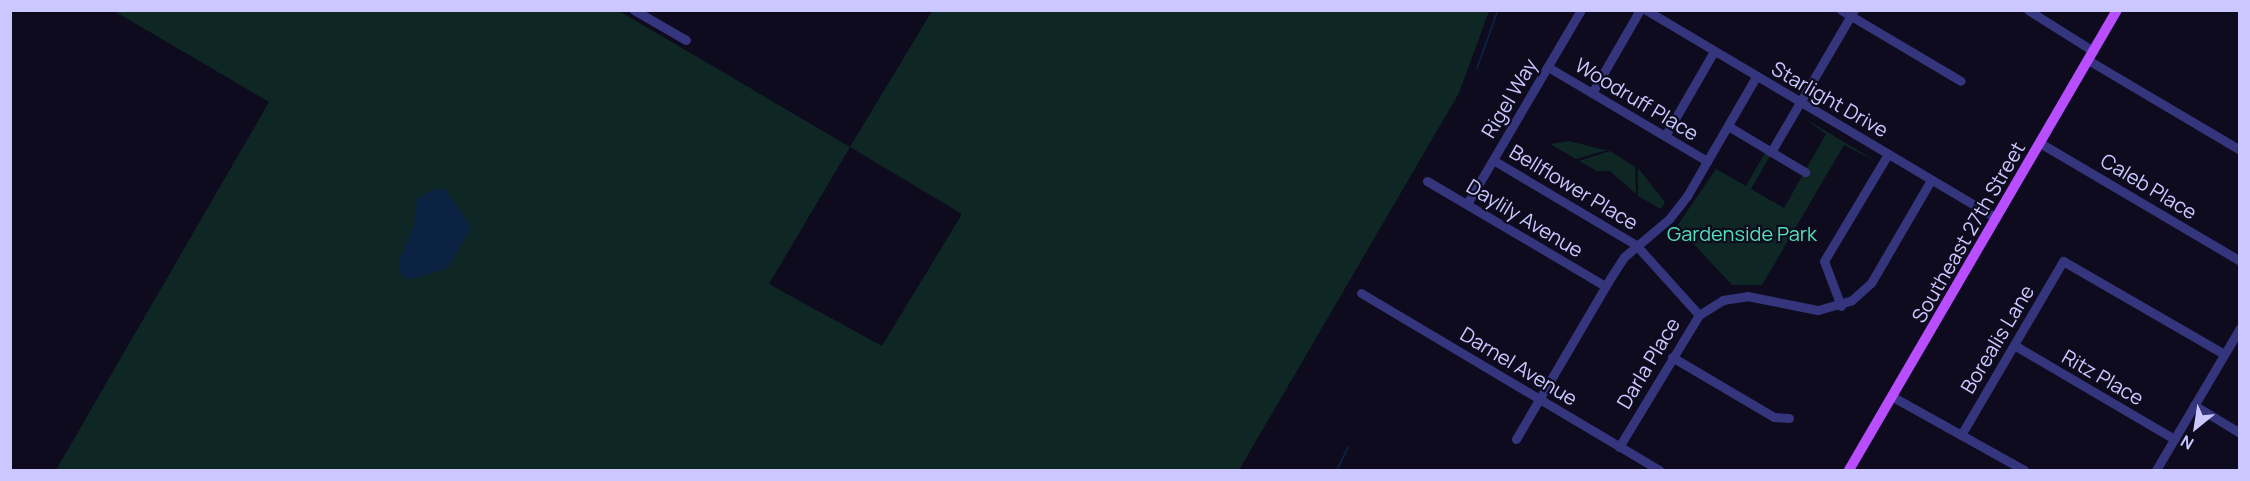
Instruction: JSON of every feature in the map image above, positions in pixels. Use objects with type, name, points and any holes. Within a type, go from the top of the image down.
[{"type":"main road","name":"Southeast 27th Street","points":[[1850,471],[2117,10]]},
{"type":"street","points":[[634,10],[686,40]]},
{"type":"street","name":"Rigel Way","points":[[1467,204],[1581,10]]},
{"type":"street","points":[[1592,93],[1640,10]]},
{"type":"street","name":"Starlight Drive","points":[[1646,10],[1996,218]]},
{"type":"street","points":[[1841,10],[1853,14],[1961,81]]},
{"type":"street","points":[[2033,12],[2091,56],[2240,150]]},
{"type":"street","points":[[1771,152],[1853,14]]},
{"type":"street","points":[[1665,136],[1714,51]]},
{"type":"street","name":"Woodruff Place","points":[[1548,67],[1707,161]]},
{"type":"street","points":[[1516,439],[1605,286],[1636,245],[1677,210],[1756,77]]},
{"type":"street","points":[[1728,126],[1805,172]]},
{"type":"street","name":"Caleb Place","points":[[2040,143],[2240,261]]},
{"type":"street","points":[[1888,154],[1824,261],[1841,306],[1870,283],[1931,180]]},
{"type":"street","name":"Bellflower Place","points":[[1493,160],[1636,245],[1699,315]]},
{"type":"street","name":"Daylily Avenue","points":[[1427,181],[1605,286]]},
{"type":"street","name":"Borealis Lane","points":[[1960,435],[2063,261],[2224,354]]},
{"type":"street","name":"Darnel Avenue","points":[[1361,292],[1659,471]]},
{"type":"street","name":"Darla Place","points":[[1619,447],[1699,315],[1723,300],[1747,296],[1799,308],[1841,306]]},
{"type":"street","points":[[2156,471],[2240,328]]},
{"type":"street","name":"Ritz Place","points":[[2014,345],[2174,439]]},
{"type":"street","points":[[1672,357],[1774,417],[1790,418]]},
{"type":"street","points":[[1893,397],[2024,471]]},
{"type":"street","points":[[2194,405],[2240,433]]},
{"type":"green space","points":[[114,11],[619,11],[850,147],[932,11],[1489,11],[1459,93],[1239,470],[56,470],[269,102]],"holes":[[[850,147],[962,214],[882,346],[769,284]]]},
{"type":"green space","name":"Gardenside Park","points":[[1802,117],[1876,161],[1844,145],[1762,285],[1732,285],[1677,226],[1716,169],[1746,186],[1765,153],[1770,156],[1751,189],[1784,208],[1826,134]]},
{"type":"green space","points":[[1570,141],[1607,150],[1576,159],[1550,144]]},
{"type":"green space","points":[[1610,151],[1635,167],[1636,194],[1610,171],[1597,171],[1579,161]]},
{"type":"green space","points":[[1638,168],[1665,202],[1661,209],[1638,196]]},
{"type":"water","points":[[434,189],[446,190],[469,224],[469,231],[448,268],[408,280],[400,273],[398,263],[414,225],[417,199]]},
{"type":"waterway","points":[[1477,68],[1498,10]]},
{"type":"waterway","points":[[1337,470],[1348,447]]}]
